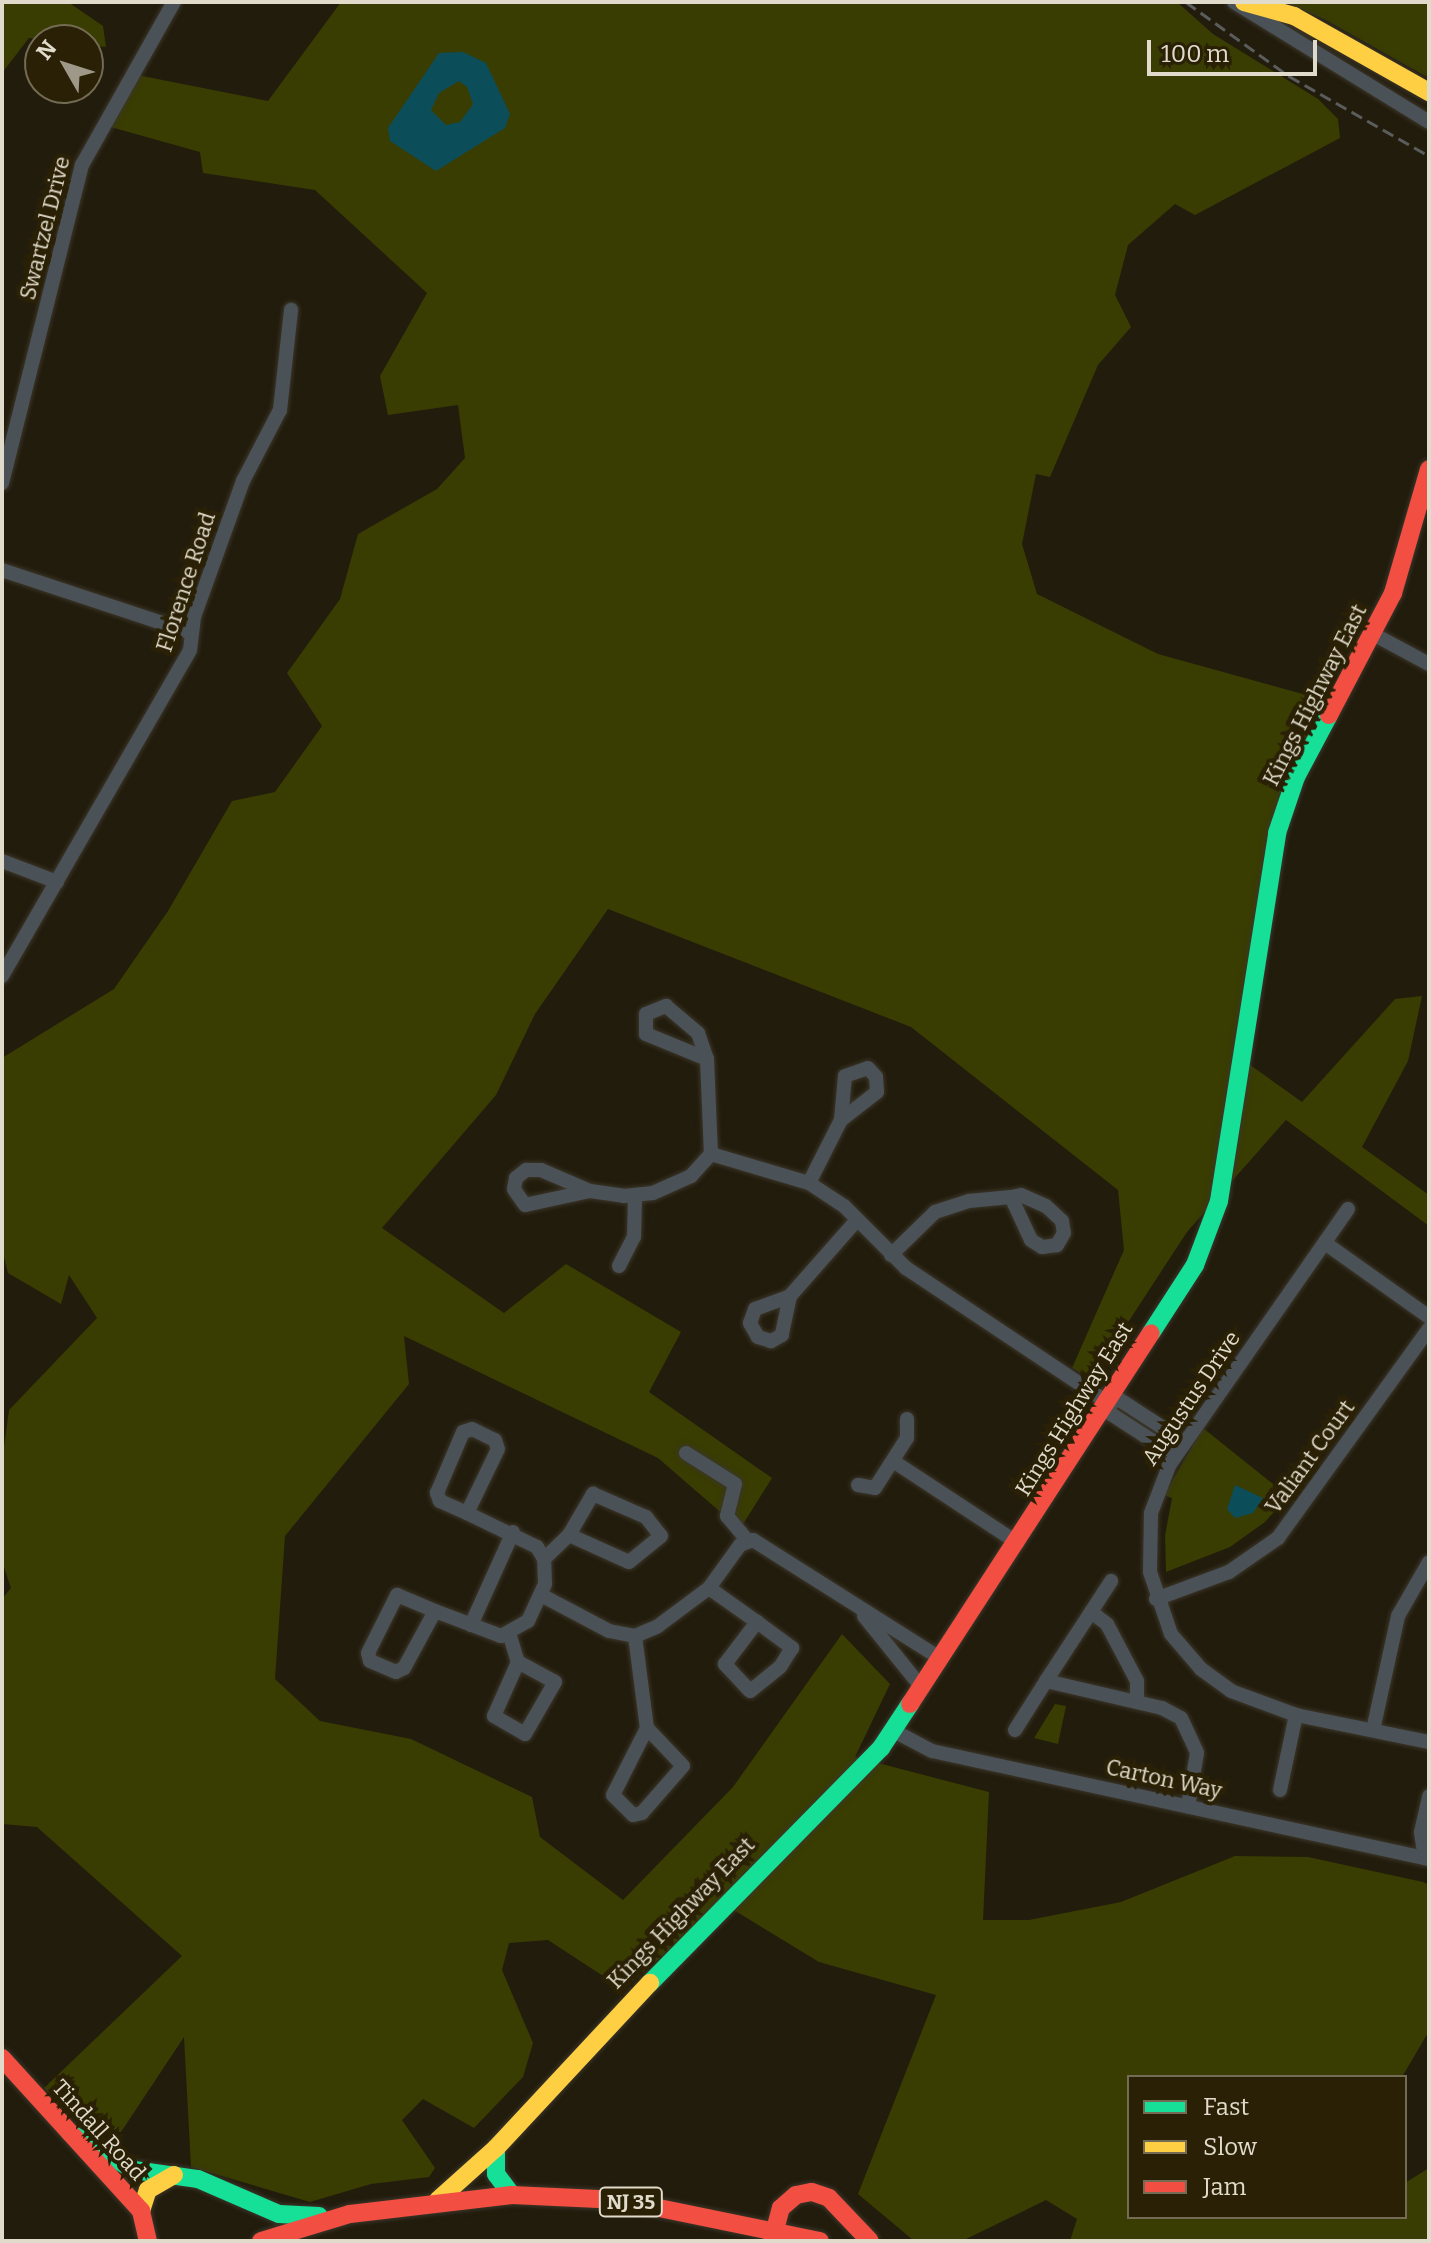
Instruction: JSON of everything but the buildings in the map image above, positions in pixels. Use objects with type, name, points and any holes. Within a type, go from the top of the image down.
[{"type":"main road","points":[[1244,2],[1294,16],[1429,92]]},
{"type":"main road","name":"Kings Highway East","points":[[438,2200],[496,2148],[630,2001],[868,1764],[894,1731],[1018,1543],[1195,1265],[1213,1222],[1277,833],[1296,777],[1373,634],[1401,569],[1429,469]]},
{"type":"main road","name":"Tindall Road","points":[[2,2058],[141,2211],[148,2241]]},
{"type":"main road","points":[[70,2133],[119,2165],[209,2183],[279,2214],[350,2214]]},
{"type":"main road","points":[[496,2148],[496,2174],[512,2195]]},
{"type":"main road","points":[[141,2211],[148,2190],[174,2175]]},
{"type":"main road","points":[[774,2236],[788,2201],[812,2192],[829,2198],[870,2241]]},
{"type":"main road","name":"NJ 35","points":[[261,2241],[350,2214],[438,2200],[512,2195],[620,2200],[724,2219],[774,2236],[820,2241]]},
{"type":"main road","points":[[724,2219],[739,2241]]},
{"type":"street","name":"Swartzel Drive","points":[[2,483],[82,165],[174,2]]},
{"type":"street","points":[[1234,2],[1429,122]]},
{"type":"street","name":"Florence Road","points":[[2,976],[190,650],[190,632],[243,481],[280,410],[291,310]]},
{"type":"street","points":[[2,570],[190,632]]},
{"type":"street","points":[[1373,634],[1429,664]]},
{"type":"street","points":[[2,861],[57,882]]},
{"type":"street","points":[[707,1059],[684,1046],[651,1039],[643,1027],[646,1014],[660,1005],[683,1016],[698,1033],[707,1059],[711,1154]]},
{"type":"street","points":[[809,1183],[841,1120]]},
{"type":"street","points":[[711,1154],[809,1183],[857,1220],[891,1255],[1107,1402],[1120,1400],[1174,1435],[1180,1449]]},
{"type":"street","points":[[590,1191],[531,1206],[519,1200],[514,1189],[520,1173],[533,1169],[590,1191],[635,1196],[679,1183],[711,1154]]},
{"type":"street","points":[[619,1266],[634,1237],[635,1196]]},
{"type":"street","points":[[891,1255],[935,1212],[969,1201],[1011,1197]]},
{"type":"street","name":"Augustus Drive","points":[[1348,1209],[1180,1449],[1159,1487],[1149,1526],[1156,1599],[1171,1634],[1211,1677],[1242,1697],[1296,1715],[1429,1742]]},
{"type":"street","points":[[790,1296],[857,1220]]},
{"type":"street","points":[[1325,1243],[1429,1317]]},
{"type":"street","name":"Valiant Court","points":[[1156,1599],[1229,1572],[1278,1538],[1429,1329]]},
{"type":"street","points":[[858,1485],[875,1488],[907,1438],[907,1419]]},
{"type":"street","points":[[435,1611],[401,1671],[368,1658],[394,1596],[435,1611],[471,1625],[509,1633],[528,1621],[541,1595],[544,1559],[537,1547],[513,1532],[467,1513],[440,1501],[437,1493],[463,1432],[472,1429],[495,1440],[498,1449],[467,1513]]},
{"type":"street","points":[[686,1453],[735,1484],[727,1516],[746,1539],[941,1659]]},
{"type":"street","points":[[893,1461],[1018,1543]]},
{"type":"street","points":[[544,1559],[569,1535],[593,1494],[646,1517],[661,1530],[629,1562],[569,1535]]},
{"type":"street","points":[[471,1625],[513,1532]]},
{"type":"street","points":[[541,1595],[609,1631],[635,1636],[658,1626],[709,1588],[746,1539]]},
{"type":"street","points":[[1373,1730],[1398,1616],[1429,1562]]},
{"type":"street","points":[[1015,1730],[1111,1581]]},
{"type":"street","points":[[709,1588],[757,1622],[792,1648],[780,1667],[750,1691],[726,1668],[725,1659],[757,1622]]},
{"type":"street","points":[[859,1609],[922,1688]]},
{"type":"street","points":[[1091,1612],[1107,1624],[1137,1681],[1137,1702]]},
{"type":"street","points":[[509,1633],[518,1662],[494,1716],[525,1734],[555,1682],[518,1662]]},
{"type":"street","points":[[635,1636],[647,1728],[613,1795],[633,1815],[642,1813],[683,1766],[647,1728]]},
{"type":"street","points":[[1046,1681],[1172,1712],[1189,1728],[1197,1760],[1188,1806]]},
{"type":"street","points":[[1280,1790],[1296,1715]]},
{"type":"street","name":"Carton Way","points":[[894,1731],[932,1751],[1428,1856]]},
{"type":"street","points":[[1428,1856],[1421,1832],[1429,1796]]},
{"type":"shaded area","points":[[2,2],[68,2],[100,24],[24,24],[24,44],[2,73]]},
{"type":"shaded area","points":[[341,2],[1177,2],[1213,34],[1318,99],[1338,119],[1340,138],[1195,215],[1175,204],[1128,245],[1115,295],[1131,327],[1098,365],[1050,477],[1036,474],[1022,544],[1037,594],[1158,654],[1332,702],[1285,817],[1239,1057],[1302,1102],[1395,999],[1422,996],[1408,1061],[1362,1147],[1429,1195],[1429,1226],[1286,1120],[1187,1232],[1091,1379],[1072,1368],[1124,1250],[1118,1190],[911,1027],[608,909],[535,1014],[496,1095],[382,1228],[504,1313],[566,1264],[681,1332],[649,1392],[772,1478],[740,1529],[658,1458],[404,1336],[409,1384],[285,1536],[275,1679],[320,1721],[411,1739],[532,1797],[540,1837],[623,1900],[733,1787],[842,1634],[890,1684],[855,1757],[989,1792],[983,1920],[1029,1920],[1121,1902],[1235,1856],[1308,1857],[1423,1882],[1429,1885],[1429,2031],[1403,2075],[1127,2075],[1127,2219],[1407,2219],[1407,2182],[1429,2168],[1429,2241],[1070,2241],[1077,2219],[1046,2200],[962,2241],[913,2240],[858,2194],[936,1995],[819,1962],[724,1904],[623,1989],[548,1940],[509,1943],[502,1970],[533,2043],[523,2077],[474,2128],[423,2099],[402,2120],[435,2168],[429,2177],[371,2184],[310,2202],[191,2167],[184,2037],[121,2132],[85,2130],[44,2088],[182,1956],[37,1827],[2,1824],[2,1599],[11,1588],[2,1561],[2,1462],[9,1410],[97,1318],[69,1275],[61,1304],[8,1273],[2,1249],[2,1058],[114,989],[168,911],[232,801],[275,792],[322,726],[287,673],[340,599],[358,534],[437,489],[465,458],[458,405],[388,415],[380,376],[427,293],[315,190],[203,173],[200,152],[107,126],[137,75],[268,101]]},
{"type":"shaded area","points":[[1284,2],[1429,2],[1429,78],[1324,19]]},
{"type":"shaded area","points":[[1203,1428],[1288,1496],[1265,1522],[1230,1547],[1166,1572],[1165,1536],[1172,1498],[1164,1495]]},
{"type":"shaded area","points":[[1055,1704],[1066,1706],[1058,1744],[1034,1738]]},
{"type":"water","points":[[463,52],[486,63],[510,114],[505,128],[436,171],[390,141],[388,128],[439,53]],"holes":[[[459,81],[467,87],[473,104],[460,122],[446,125],[431,110],[439,93]]]},
{"type":"water","points":[[1235,1485],[1263,1498],[1253,1513],[1235,1518],[1227,1509]]},
{"type":"railway","points":[[1186,2],[1289,76],[1429,156]]},
{"type":"traffic: fast","points":[[1151,1333],[1195,1265],[1219,1201],[1277,833],[1296,777],[1329,715]]},
{"type":"traffic: fast","points":[[650,1983],[881,1748],[910,1704]]},
{"type":"traffic: fast","points":[[70,2133],[134,2170],[198,2179],[279,2214],[319,2216]]},
{"type":"traffic: fast","points":[[496,2148],[496,2174],[512,2195]]},
{"type":"traffic: slow","points":[[1244,2],[1294,16],[1429,92]]},
{"type":"traffic: slow","points":[[438,2200],[496,2148],[650,1983]]},
{"type":"traffic: slow","points":[[141,2211],[148,2190],[174,2175]]},
{"type":"traffic: jam","points":[[1329,715],[1393,593],[1429,469]]},
{"type":"traffic: jam","points":[[910,1704],[1151,1333]]},
{"type":"traffic: jam","points":[[2,2058],[141,2211],[148,2241]]},
{"type":"traffic: jam","points":[[772,2241],[781,2208],[796,2195],[812,2192],[829,2198],[870,2241]]},
{"type":"traffic: jam","points":[[261,2241],[350,2214],[512,2195],[620,2200],[820,2241]]}]
